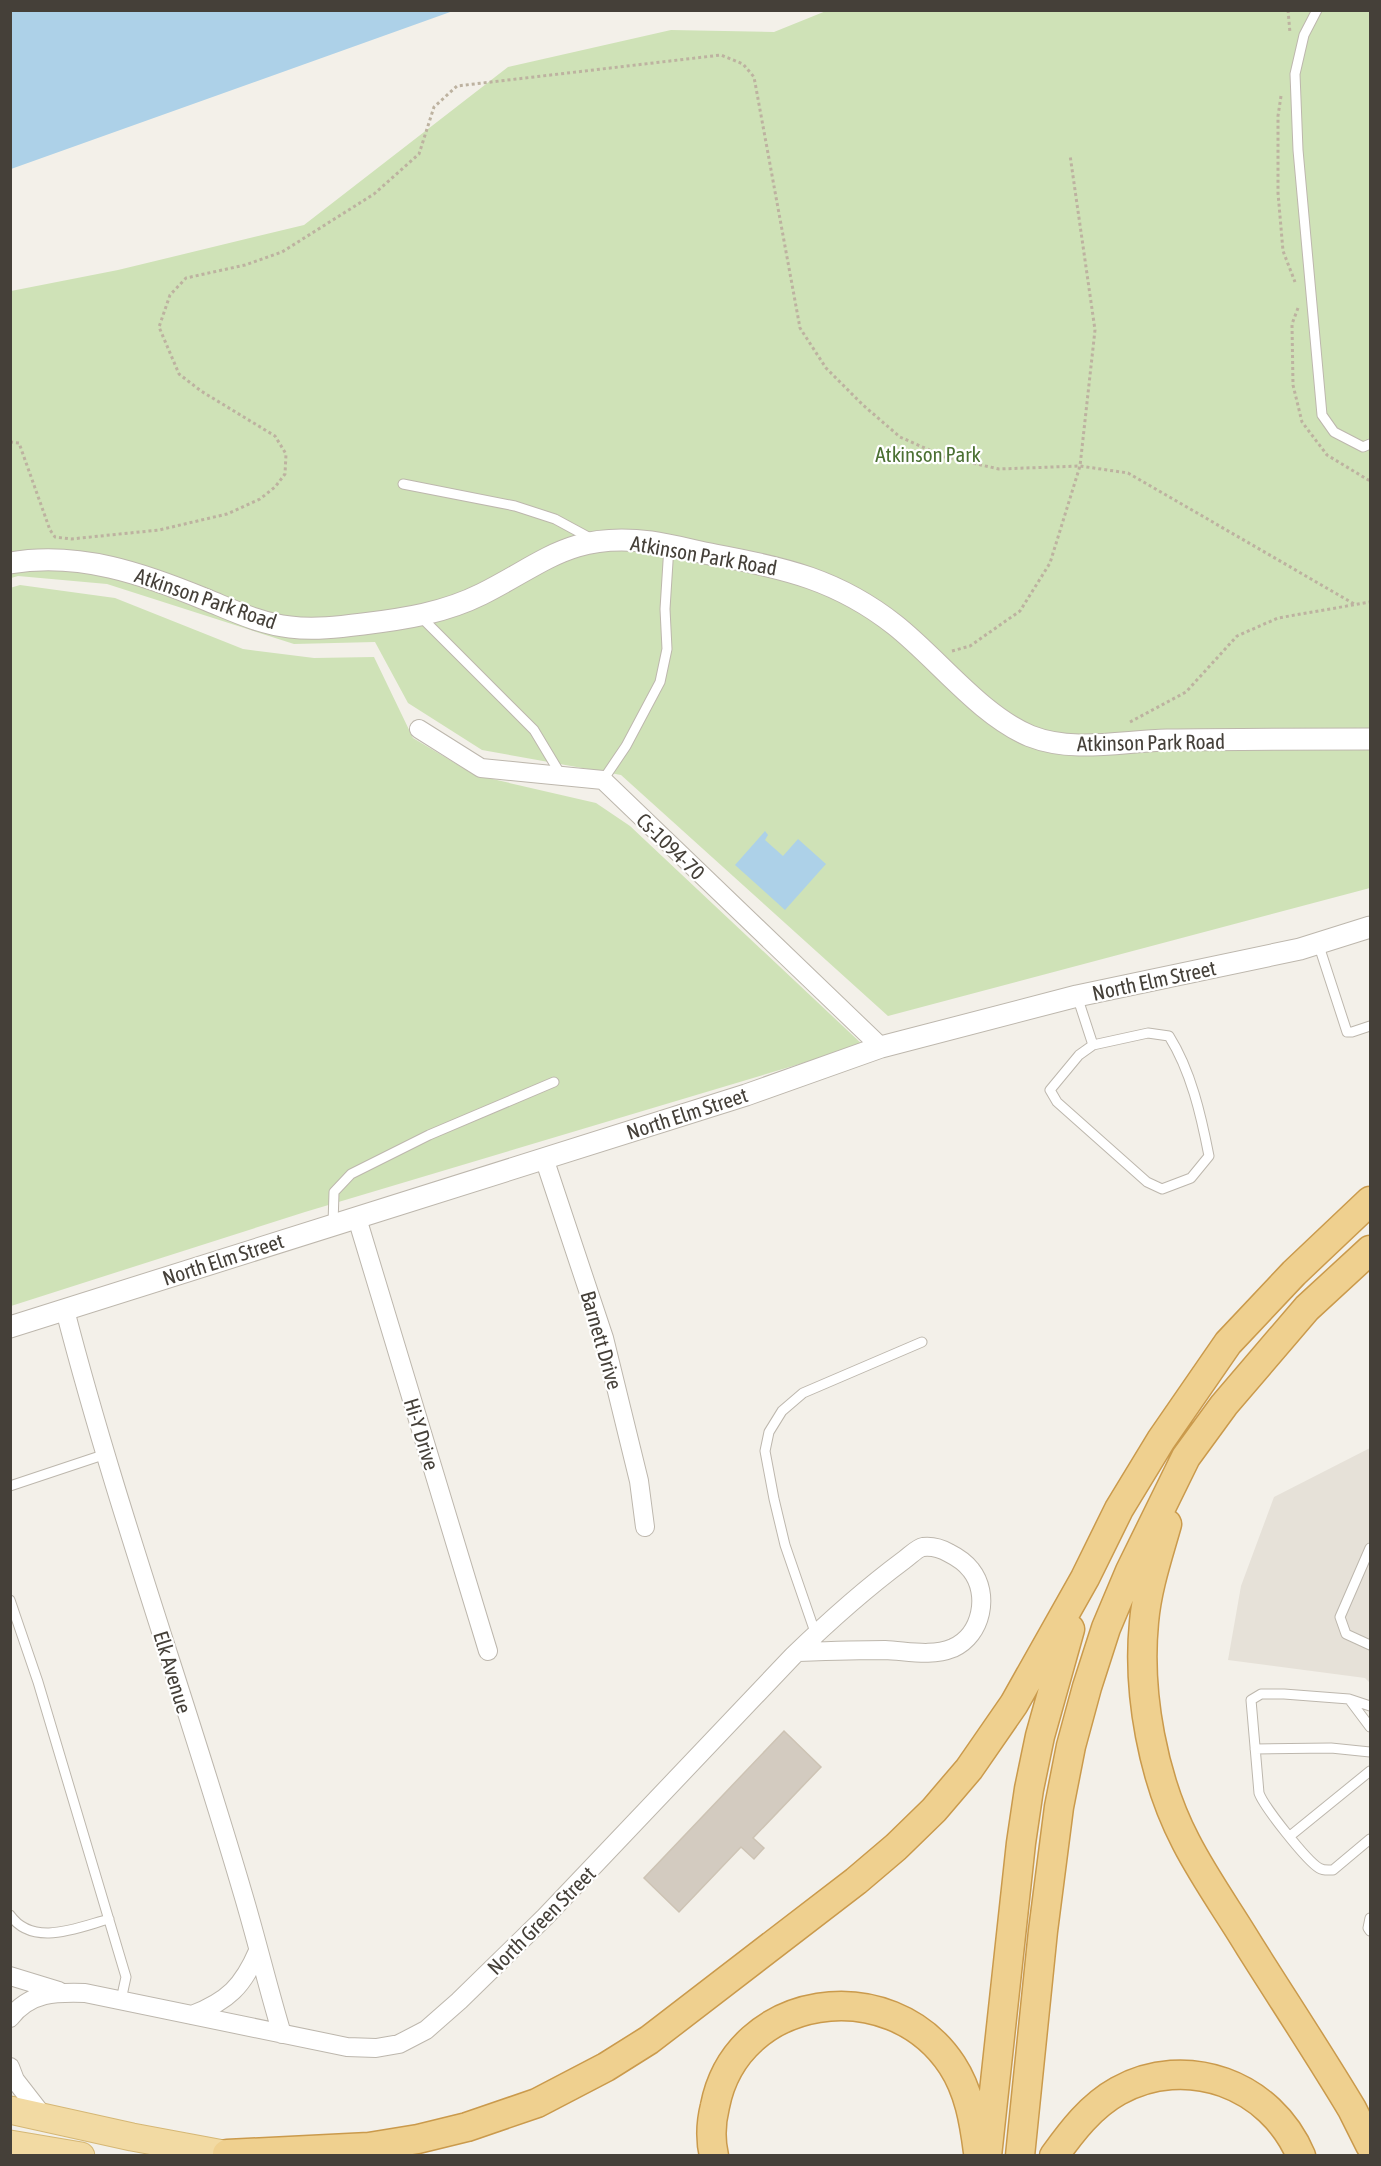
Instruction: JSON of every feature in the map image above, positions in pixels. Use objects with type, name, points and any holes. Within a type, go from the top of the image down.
[{"type":"highway","points":[[231,2155],[369,2147],[418,2139],[467,2127],[537,2103],[606,2067],[649,2040],[856,1881],[934,1810],[969,1769],[1014,1704],[1085,1578],[1125,1499],[1161,1440],[1228,1343],[1294,1273],[1371,1201]]},
{"type":"highway","points":[[1020,2156],[1050,1869],[1059,1807],[1071,1746],[1106,1628],[1130,1571],[1186,1456],[1262,1358],[1307,1308],[1371,1250]]},
{"type":"highway","points":[[1186,1456],[1151,1581],[1144,1622],[1143,1663],[1147,1713],[1156,1762],[1169,1806],[1191,1852],[1352,2109],[1371,2145]]},
{"type":"highway","points":[[987,2156],[1029,1789],[1053,1683],[1085,1578]]},
{"type":"highway","points":[[1240,1931],[1371,2106]]},
{"type":"highway","points":[[714,2156],[711,2121],[717,2093],[737,2056],[757,2036],[781,2019],[813,2009],[837,2005],[874,2009],[908,2023],[923,2033],[943,2052],[960,2080],[970,2107],[978,2156]]},
{"type":"highway","points":[[1054,2156],[1080,2121],[1116,2092],[1144,2079],[1173,2074],[1203,2076],[1232,2084],[1258,2100],[1280,2121],[1301,2156]]},
{"type":"main road","points":[[10,2110],[132,2137],[231,2155]]},
{"type":"main road","points":[[27,2149],[81,2156]]},
{"type":"street","name":"Atkinson Park Road","points":[[10,564],[36,559],[99,564],[167,584],[255,619],[290,627],[326,628],[420,616],[445,610],[481,595],[547,557],[597,541],[651,542],[789,570],[827,583],[864,602],[897,627],[999,718],[1046,741],[1080,745],[1162,740],[1371,739]]},
{"type":"street","points":[[419,729],[481,768],[603,780]]},
{"type":"street","name":"Cs-1094-70","points":[[603,780],[881,1047]]},
{"type":"street","name":"North Elm Street","points":[[10,1327],[746,1095],[881,1047],[1077,996],[1300,949],[1371,927]]},
{"type":"street","name":"Barnett Drive","points":[[544,1158],[604,1338],[639,1481],[645,1527]]},
{"type":"street","name":"Hi-Y Drive","points":[[357,1218],[488,1651]]},
{"type":"street","name":"Elk Avenue","points":[[65,1310],[106,1454],[244,1895],[282,2034]]},
{"type":"street","name":"North Green Street","points":[[10,2018],[22,2005],[48,1993],[85,1993],[348,2048],[376,2048],[399,2044],[426,2030],[459,2001],[545,1917],[798,1652],[884,1575],[922,1547],[941,1548],[959,1558],[972,1570],[981,1592],[980,1614],[972,1633],[954,1647],[932,1653],[887,1650],[798,1652]]},
{"type":"street","points":[[192,2014],[210,2008],[234,1990],[248,1974],[258,1951]]},
{"type":"street","name":"North Green Street","points":[[10,1976],[61,1992]]},
{"type":"street","points":[[10,2067],[15,2080],[43,2116]]},
{"type":"lane","points":[[1317,10],[1305,35],[1295,74],[1298,150],[1322,415],[1334,432],[1363,447],[1371,444]]},
{"type":"lane","points":[[403,484],[515,506],[555,519],[597,541]]},
{"type":"lane","points":[[603,780],[626,746],[660,682],[667,649],[665,609],[669,546]]},
{"type":"lane","points":[[420,616],[534,730],[561,776]]},
{"type":"lane","points":[[1318,943],[1347,1032],[1371,1026]]},
{"type":"lane","points":[[1077,996],[1093,1045]]},
{"type":"lane","points":[[1148,1033],[1169,1036],[1182,1058],[1204,1130],[1209,1155],[1191,1178],[1162,1189],[1147,1182],[1057,1102],[1050,1090],[1079,1055],[1093,1045],[1148,1033]]},
{"type":"lane","points":[[333,1224],[334,1192],[351,1174],[429,1135],[554,1082]]},
{"type":"lane","points":[[816,1635],[785,1545],[777,1510],[765,1451],[770,1432],[782,1411],[803,1393],[922,1342]]},
{"type":"lane","points":[[10,1486],[106,1454]]},
{"type":"lane","points":[[1371,1548],[1340,1617],[1346,1634],[1371,1645]]},
{"type":"lane","points":[[10,1600],[38,1682],[126,1977],[121,2000]]},
{"type":"lane","points":[[1371,1706],[1349,1699],[1284,1694],[1256,1696],[1251,1700],[1258,1793],[1263,1804],[1290,1836],[1317,1867],[1325,1871],[1333,1870],[1371,1839]]},
{"type":"lane","points":[[1349,1699],[1371,1727]]},
{"type":"lane","points":[[1255,1749],[1330,1748],[1371,1752]]},
{"type":"lane","points":[[1290,1836],[1371,1771]]},
{"type":"lane","points":[[10,1915],[27,1928],[47,1934],[109,1919]]},
{"type":"lane","points":[[1371,1918],[1368,1928],[1371,1931]]},
{"type":"path","points":[[10,442],[19,443],[50,530],[56,537],[71,539],[159,530],[227,514],[261,500],[285,474],[286,454],[275,436],[201,391],[179,374],[159,327],[170,295],[186,278],[245,265],[282,252],[374,194],[419,154],[434,107],[456,86],[721,55],[743,64],[754,77],[800,328],[826,368],[863,405],[900,437],[945,457],[999,470],[1080,466],[1128,472],[1356,605]]},
{"type":"path","points":[[930,657],[970,645],[1020,611],[1050,563],[1080,466],[1095,330],[1070,155]]},
{"type":"path","points":[[1122,726],[1186,692],[1237,636],[1278,618],[1371,602]]},
{"type":"shaded area","points":[[1370,1448],[1370,1683],[1365,1678],[1228,1660],[1241,1586],[1274,1497]]},
{"type":"green space","name":"Atkinson Park","points":[[826,11],[1370,11],[1370,888],[888,1016],[621,775],[482,750],[408,703],[375,642],[294,644],[107,584],[18,576],[11,578],[11,291],[118,270],[304,225],[508,67],[671,30],[774,32]]},
{"type":"green space","points":[[20,585],[115,598],[243,649],[314,658],[374,657],[413,738],[475,775],[596,803],[630,826],[863,1045],[305,1212],[11,1306],[10,588]]},
{"type":"water","points":[[11,10],[453,10],[453,11],[11,169]]},
{"type":"water","points":[[765,831],[768,835],[765,840],[783,856],[798,839],[826,864],[785,910],[735,865]]},
{"type":"building","points":[[784,1731],[821,1767],[753,1838],[764,1848],[754,1859],[741,1847],[679,1912],[644,1878]]}]
